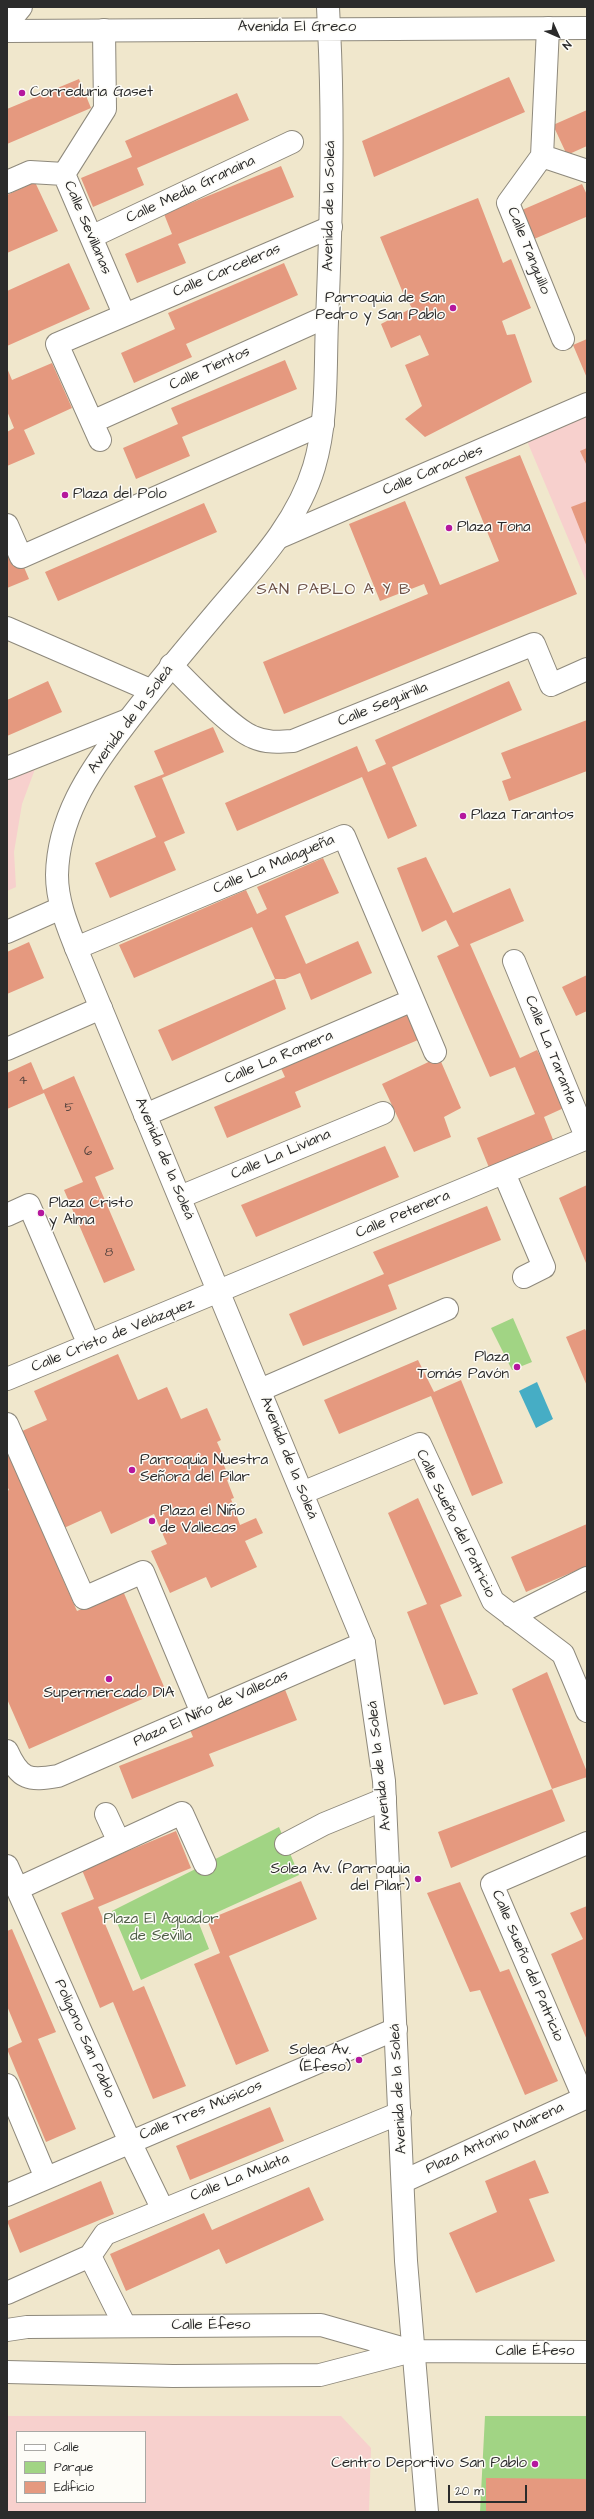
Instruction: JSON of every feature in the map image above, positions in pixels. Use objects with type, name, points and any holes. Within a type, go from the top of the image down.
[{"type":"street","points":[[7,24],[21,7]]},
{"type":"street","name":"Avenida El Greco","points":[[7,31],[104,30],[329,18],[548,28],[587,28]]},
{"type":"street","name":"Avenida de la Soleá","points":[[329,18],[332,88],[331,227],[323,424],[314,468],[298,504],[280,537],[150,690],[97,761],[71,808],[60,849],[57,877],[61,908],[76,948],[220,1292],[364,1643],[386,1799],[412,2351],[427,2512]]},
{"type":"street","points":[[548,28],[542,156],[587,170]]},
{"type":"street","name":"Calle Sevillanas","points":[[104,30],[105,109],[64,174],[124,314]]},
{"type":"street","name":"Calle Media Granaina","points":[[90,237],[292,142]]},
{"type":"street","name":"Calle Tanguillo","points":[[542,156],[508,203],[564,339]]},
{"type":"street","points":[[7,182],[30,172],[64,174]]},
{"type":"street","name":"Calle Carceleras","points":[[96,431],[57,344],[124,314],[331,227]]},
{"type":"street","name":"Calle Tientos","points":[[96,431],[328,316]]},
{"type":"street","name":"Calle Caracoles","points":[[280,537],[587,404]]},
{"type":"street","points":[[7,525],[21,557],[323,424]]},
{"type":"street","points":[[7,628],[150,690]]},
{"type":"street","name":"Calle Seguirilla","points":[[171,666],[222,714],[252,737],[273,742],[293,740],[534,644],[551,685],[587,669]]},
{"type":"street","points":[[7,768],[128,720]]},
{"type":"street","name":"Calle La Malagueña","points":[[76,948],[344,836],[435,1052]]},
{"type":"street","points":[[7,932],[61,908]]},
{"type":"street","name":"Calle La Taranta","points":[[514,962],[587,1138]]},
{"type":"street","name":"Calle La Romera","points":[[145,1115],[413,1000]]},
{"type":"street","points":[[7,1049],[101,1008]]},
{"type":"street","name":"Calle La Liviana","points":[[180,1198],[383,1113]]},
{"type":"street","name":"Calle Petenera","points":[[220,1292],[587,1138]]},
{"type":"street","points":[[504,1173],[544,1267],[524,1277]]},
{"type":"street","points":[[7,1215],[29,1205],[89,1345]]},
{"type":"street","name":"Calle Cristo de Velázquez","points":[[7,1379],[220,1292]]},
{"type":"street","points":[[260,1390],[447,1308]]},
{"type":"street","points":[[7,1424],[84,1598],[143,1572],[202,1713]]},
{"type":"street","name":"Calle Sueño del Patricio","points":[[302,1492],[420,1444],[493,1601],[563,1654],[587,1711]]},
{"type":"street","points":[[512,1616],[587,1578]]},
{"type":"street","name":"Plaza El Niño de Vallecas","points":[[13,1774],[35,1780],[58,1776],[364,1643]]},
{"type":"street","points":[[7,1751],[15,1769],[13,1774]]},
{"type":"street","points":[[286,1844],[324,1824],[386,1799]]},
{"type":"street","points":[[17,1889],[182,1812],[205,1864]]},
{"type":"street","points":[[106,1814],[119,1842]]},
{"type":"street","name":"Calle Sueño del Patricio","points":[[586,2098],[492,1884],[587,1843]]},
{"type":"street","name":"Poligono San Pablo","points":[[7,1866],[130,2142],[163,2210]]},
{"type":"street","name":"Calle Tres Músicos","points":[[7,2195],[396,2029]]},
{"type":"street","points":[[7,2085],[46,2178]]},
{"type":"street","name":"Plaza Antonio Mairena","points":[[404,2181],[586,2098]]},
{"type":"street","name":"Calle La Mulata","points":[[90,2256],[105,2234],[400,2113]]},
{"type":"street","points":[[7,2293],[90,2256],[124,2326]]},
{"type":"street","name":"Calle Éfeso","points":[[7,2330],[27,2327],[321,2325],[412,2351]]},
{"type":"street","name":"Calle Éfeso","points":[[7,2372],[173,2376],[320,2376],[412,2351],[587,2352]]},
{"type":"shaded area","points":[[587,415],[587,583],[527,441]]},
{"type":"shaded area","points":[[38,761],[22,804],[14,852],[16,887],[7,891],[7,774]]},
{"type":"shaded area","points":[[7,2416],[341,2416],[371,2448],[369,2512],[7,2512]]},
{"type":"green space","points":[[513,1318],[532,1362],[512,1370],[491,1328]]},
{"type":"green space","name":"Plaza El Aguador de Sevilla","points":[[279,1827],[299,1875],[198,1921],[209,1949],[141,1980],[112,1911]]},
{"type":"green space","name":"Centro Deportivo San Pablo","points":[[485,2416],[587,2416],[587,2512],[480,2512]]},
{"type":"water","points":[[537,1382],[553,1419],[536,1428],[519,1391]]},
{"type":"building","points":[[509,77],[525,112],[374,177],[362,141]]},
{"type":"building","points":[[79,79],[91,108],[7,144],[7,109]]},
{"type":"building","points":[[237,93],[249,120],[137,168],[144,185],[93,207],[81,178],[132,157],[125,141]]},
{"type":"building","points":[[587,110],[587,146],[567,155],[553,125]]},
{"type":"building","points":[[281,166],[294,197],[178,244],[186,263],[137,283],[125,254],[172,234],[164,214]]},
{"type":"building","points":[[35,182],[58,231],[7,253],[7,195]]},
{"type":"building","points":[[582,184],[587,195],[587,219],[586,217],[534,239],[522,210]]},
{"type":"building","name":"Parroquia de San Pedro y San Pablo","points":[[478,198],[503,263],[511,259],[531,308],[502,321],[507,335],[515,334],[532,382],[425,437],[405,419],[422,406],[405,365],[429,355],[420,335],[391,348],[381,324],[412,308],[403,293],[380,237]]},
{"type":"building","points":[[69,263],[90,309],[7,346],[7,291]]},
{"type":"building","points":[[284,263],[298,295],[186,344],[192,357],[134,383],[121,353],[175,329],[168,313]]},
{"type":"building","points":[[587,339],[587,378],[573,345]]},
{"type":"building","points":[[285,360],[297,389],[182,437],[190,456],[136,479],[123,448],[178,424],[171,408]]},
{"type":"building","points":[[52,363],[72,408],[24,430],[35,454],[7,466],[7,432],[14,428],[7,411],[7,368],[12,380]]},
{"type":"building","points":[[587,448],[587,466],[580,451]]},
{"type":"building","points":[[520,455],[577,594],[284,714],[263,662],[428,594],[424,584],[380,601],[349,524],[405,501],[440,585],[499,561],[465,477]]},
{"type":"building","points":[[587,501],[587,547],[571,507]]},
{"type":"building","points":[[204,503],[217,532],[58,601],[45,572]]},
{"type":"building","points":[[7,527],[29,579],[7,588]]},
{"type":"building","points":[[48,681],[62,712],[7,736],[7,700]]},
{"type":"building","points":[[509,681],[522,710],[392,767],[417,826],[388,839],[362,777],[237,831],[225,803],[357,746],[368,772],[386,764],[375,740]]},
{"type":"building","points":[[587,720],[587,771],[509,801],[502,781],[511,778],[501,753]]},
{"type":"building","points":[[213,727],[224,752],[162,778],[185,833],[164,842],[176,870],[110,898],[95,863],[156,837],[134,786],[164,774],[154,751]]},
{"type":"building","points":[[426,857],[453,913],[510,888],[524,921],[470,944],[520,1058],[537,1050],[566,1107],[544,1117],[554,1142],[490,1170],[477,1138],[535,1114],[515,1067],[490,1077],[437,956],[459,946],[446,920],[422,932],[397,868]]},
{"type":"building","points":[[323,858],[339,893],[285,916],[306,964],[358,941],[372,973],[311,1000],[300,973],[285,979],[275,979],[252,927],[134,978],[119,945],[246,890],[257,914],[267,909],[257,887]]},
{"type":"building","points":[[29,942],[44,978],[7,994],[7,952]]},
{"type":"building","points":[[587,975],[587,1011],[576,1016],[562,987]]},
{"type":"building","points":[[275,979],[286,1009],[172,1061],[158,1030]]},
{"type":"building","points":[[406,1010],[418,1040],[295,1092],[301,1107],[227,1138],[214,1107],[285,1077],[279,1064]]},
{"type":"building","points":[[439,1057],[461,1108],[444,1117],[451,1137],[414,1152],[382,1084]]},
{"type":"building","points":[[31,1062],[43,1090],[74,1076],[114,1169],[95,1177],[135,1270],[104,1283],[64,1190],[83,1182],[44,1093],[7,1109],[7,1073]]},
{"type":"building","points":[[385,1146],[399,1177],[256,1237],[241,1205]]},
{"type":"building","points":[[587,1185],[587,1262],[586,1263],[559,1198]]},
{"type":"building","points":[[487,1206],[501,1240],[388,1285],[397,1309],[303,1346],[289,1314],[384,1274],[373,1252]]},
{"type":"building","points":[[585,1329],[587,1333],[587,1386],[566,1337]]},
{"type":"building","name":"Parroquia Nuestra Señora del Pilar","points":[[118,1354],[138,1400],[167,1387],[181,1419],[207,1408],[221,1440],[217,1442],[225,1460],[222,1461],[230,1479],[227,1480],[234,1498],[231,1499],[240,1525],[256,1518],[263,1533],[245,1541],[257,1567],[211,1588],[206,1577],[170,1593],[151,1551],[167,1544],[154,1514],[111,1534],[101,1511],[64,1528],[20,1432],[47,1420],[34,1391]]},
{"type":"building","points":[[418,1360],[434,1392],[461,1380],[503,1483],[472,1496],[431,1396],[339,1434],[324,1400]]},
{"type":"building","points":[[7,1451],[77,1611],[123,1591],[165,1689],[29,1749],[7,1699],[7,1491],[9,1490],[7,1486]]},
{"type":"building","points":[[418,1498],[462,1596],[440,1605],[478,1694],[444,1705],[407,1612],[427,1604],[388,1513]]},
{"type":"building","points":[[587,1524],[587,1566],[526,1592],[511,1557]]},
{"type":"building","points":[[547,1672],[587,1772],[587,1777],[552,1789],[512,1689]]},
{"type":"building","points":[[284,1687],[297,1720],[209,1754],[214,1766],[132,1799],[119,1766],[193,1737],[188,1725]]},
{"type":"building","points":[[552,1789],[565,1821],[451,1868],[438,1832]]},
{"type":"building","points":[[176,1831],[191,1868],[98,1907],[133,1991],[144,1986],[186,2086],[153,2099],[113,2002],[100,2008],[61,1913],[94,1899],[82,1870]]},
{"type":"building","points":[[301,1881],[317,1919],[229,1956],[269,2051],[236,2065],[194,1964],[220,1953],[207,1920]]},
{"type":"building","points":[[460,1882],[500,1972],[509,1969],[558,2081],[525,2095],[480,1990],[470,1992],[427,1893]]},
{"type":"building","points":[[587,1906],[587,2040],[551,1954],[583,1939],[570,1913]]},
{"type":"building","points":[[12,1929],[56,2032],[38,2039],[76,2129],[46,2142],[7,2049],[22,2042],[7,2006],[7,1931]]},
{"type":"building","points":[[270,2107],[284,2141],[190,2180],[176,2146]]},
{"type":"building","points":[[535,2160],[549,2193],[529,2199],[555,2261],[476,2293],[449,2233],[497,2212],[485,2181]]},
{"type":"building","points":[[101,2181],[114,2214],[20,2253],[7,2221]]},
{"type":"building","points":[[309,2187],[324,2220],[226,2264],[219,2249],[126,2291],[110,2254],[204,2213],[212,2230]]},
{"type":"building","points":[[486,2478],[587,2479],[587,2512],[486,2512]]},
{"type":"place","name":"Correduria Gaset","points":[[22,93]]},
{"type":"place","name":"Parroquia de San Pedro y San Pablo","points":[[453,308]]},
{"type":"place","name":"Plaza del Polo","points":[[65,495]]},
{"type":"place","name":"Plaza Tona","points":[[449,528]]},
{"type":"place","name":"Plaza Tarantos","points":[[463,816]]},
{"type":"place","name":"Plaza Cristo y Alma","points":[[41,1213]]},
{"type":"place","name":"Plaza Tomás Pavón","points":[[517,1367]]},
{"type":"place","name":"Parroquia Nuestra Señora del Pilar","points":[[132,1470]]},
{"type":"place","name":"Plaza el Niño de Vallecas","points":[[152,1521]]},
{"type":"place","name":"Supermercado DIA","points":[[109,1679]]},
{"type":"place","name":"Solea Av. (Parroquia del Pilar)","points":[[418,1879]]},
{"type":"place","name":"Solea Av. (Ëfeso)","points":[[359,2060]]},
{"type":"place","name":"Centro Deportivo San Pablo","points":[[535,2464]]},
{"type":"district","name":"SAN PABLO A Y B","points":[[334,591]]}]
